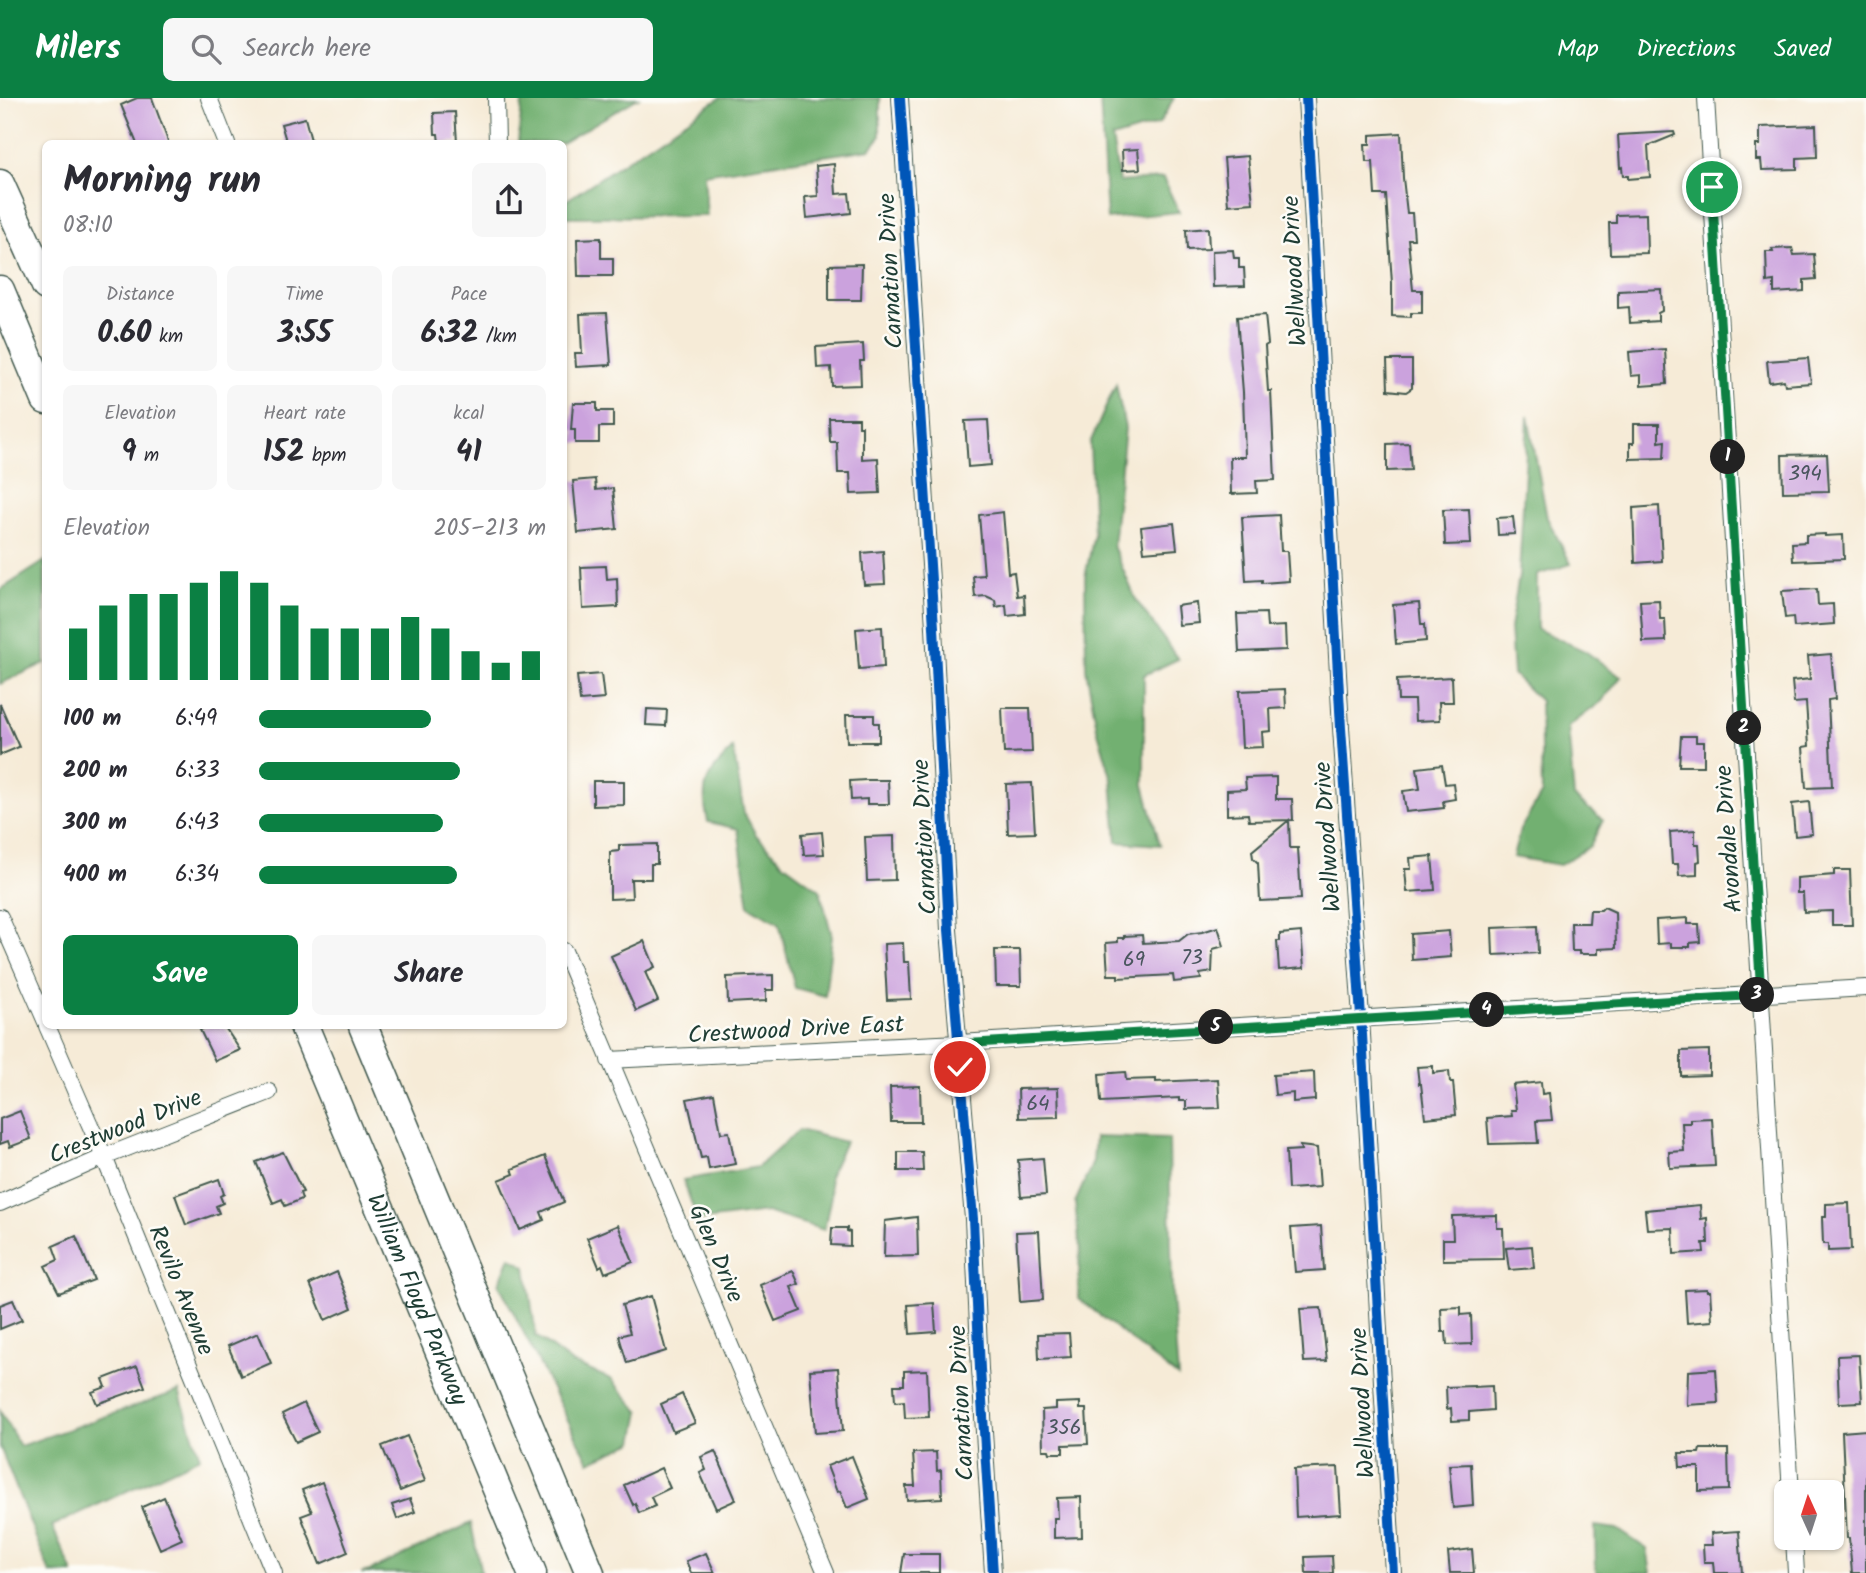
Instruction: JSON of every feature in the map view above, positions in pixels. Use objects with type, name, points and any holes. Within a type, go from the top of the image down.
[{"type":"highway","points":[[0,184],[42,277]]},
{"type":"highway","points":[[0,290],[42,390]]},
{"type":"highway","name":"William Floyd Parkway","points":[[305,1029],[532,1573]]},
{"type":"highway","points":[[364,1029],[590,1573]]},
{"type":"street","points":[[209,98],[225,140]]},
{"type":"street","points":[[496,98],[497,140]]},
{"type":"street","name":"Carnation Drive","points":[[900,98],[934,627],[949,930],[965,1149],[973,1219],[993,1573]]},
{"type":"street","name":"Wellwood Drive","points":[[1306,98],[1340,728],[1361,1017],[1393,1573]]},
{"type":"street","name":"Avondale Drive","points":[[1706,98],[1790,1480]]},
{"type":"street","name":"Revilo Avenue","points":[[0,917],[42,1015]]},
{"type":"street","name":"Glen Drive","points":[[567,958],[826,1573]]},
{"type":"street","name":"Crestwood Drive East","points":[[609,1060],[959,1044],[1361,1017],[1866,988]]},
{"type":"street","name":"Revilo Avenue","points":[[48,1029],[104,1157],[274,1573]]},
{"type":"street","name":"Crestwood Drive","points":[[0,1203],[104,1157],[269,1092]]},
{"type":"street","points":[[1795,1550],[1796,1573]]},
{"type":"green space","points":[[543,98],[638,98],[567,140],[518,140],[522,103]]},
{"type":"green space","points":[[720,98],[880,98],[880,137],[870,149],[704,174],[707,216],[567,217],[567,200]]},
{"type":"green space","points":[[1100,98],[1174,98],[1159,124],[1112,138],[1119,182],[1163,178],[1179,212],[1107,219]]},
{"type":"green space","points":[[1116,384],[1125,428],[1113,546],[1136,600],[1178,659],[1144,675],[1144,785],[1160,845],[1117,842],[1112,780],[1097,728],[1086,669],[1085,577],[1094,534],[1090,443]]},
{"type":"green space","points":[[1528,416],[1547,518],[1571,564],[1537,575],[1537,629],[1585,651],[1621,677],[1602,701],[1568,727],[1574,797],[1603,820],[1590,846],[1560,865],[1513,857],[1520,830],[1542,793],[1540,701],[1513,674],[1510,628],[1519,576]]},
{"type":"green space","points":[[42,563],[42,664],[0,684],[0,590]]},
{"type":"green space","points":[[733,748],[744,813],[756,835],[783,863],[820,890],[832,936],[825,996],[795,988],[779,923],[749,906],[738,829],[708,822],[704,798],[707,781]]},
{"type":"green space","points":[[799,1130],[845,1142],[829,1176],[831,1196],[824,1230],[766,1212],[698,1221],[683,1180],[758,1167]]},
{"type":"green space","points":[[1095,1137],[1169,1139],[1172,1295],[1178,1377],[1078,1298],[1080,1248],[1075,1203],[1093,1162]]},
{"type":"green space","points":[[510,1257],[526,1267],[536,1336],[572,1363],[611,1379],[640,1412],[634,1442],[589,1462],[499,1284]]},
{"type":"green space","points":[[179,1391],[200,1457],[52,1526],[73,1573],[50,1573],[0,1447],[0,1411],[20,1446]]},
{"type":"green space","points":[[471,1523],[481,1573],[361,1573],[370,1571]]},
{"type":"green space","points":[[1595,1526],[1617,1529],[1647,1549],[1651,1573],[1596,1573]]},
{"type":"building","points":[[137,98],[152,98],[168,140],[135,140],[121,105]]},
{"type":"building","points":[[455,112],[457,140],[439,140],[438,134],[435,134],[434,113]]},
{"type":"building","points":[[305,118],[311,140],[286,140],[281,124]]},
{"type":"building","points":[[1816,125],[1817,157],[1797,158],[1797,169],[1762,170],[1761,160],[1756,160],[1756,145],[1760,145],[1760,127]]},
{"type":"building","points":[[1674,132],[1675,135],[1648,146],[1650,177],[1628,179],[1628,176],[1623,176],[1618,135]]},
{"type":"building","points":[[1401,133],[1407,213],[1412,213],[1414,239],[1408,239],[1413,290],[1422,290],[1422,313],[1411,313],[1411,317],[1392,316],[1386,195],[1375,195],[1373,162],[1366,162],[1365,144],[1370,144],[1370,135]]},
{"type":"building","points":[[1138,149],[1140,169],[1123,170],[1122,150]]},
{"type":"building","points":[[1248,156],[1253,203],[1228,205],[1224,158]]},
{"type":"building","points":[[834,164],[836,194],[849,193],[851,213],[807,218],[805,197],[818,196],[816,166]]},
{"type":"building","points":[[1646,214],[1647,253],[1610,254],[1609,223],[1616,223],[1616,215]]},
{"type":"building","points":[[1208,228],[1209,249],[1187,250],[1186,230]]},
{"type":"building","points":[[601,238],[601,258],[613,258],[613,276],[578,276],[577,239]]},
{"type":"building","points":[[1792,248],[1794,255],[1814,254],[1816,279],[1804,280],[1804,291],[1774,293],[1774,281],[1767,282],[1766,252]]},
{"type":"building","points":[[1233,250],[1234,258],[1239,258],[1239,268],[1244,268],[1245,286],[1213,287],[1212,251]]},
{"type":"building","points":[[862,264],[861,300],[829,300],[829,265]]},
{"type":"building","points":[[1661,289],[1662,311],[1658,313],[1658,321],[1630,323],[1629,307],[1618,308],[1618,291]]},
{"type":"building","points":[[607,313],[611,365],[576,367],[575,353],[582,353],[580,314]]},
{"type":"building","points":[[1265,315],[1275,480],[1256,481],[1257,493],[1231,494],[1230,457],[1245,457],[1237,317]]},
{"type":"building","points":[[863,344],[864,361],[860,361],[861,385],[832,386],[831,367],[817,368],[816,347]]},
{"type":"building","points":[[1665,349],[1667,384],[1641,386],[1641,375],[1631,376],[1629,352]]},
{"type":"building","points":[[1808,358],[1811,383],[1785,385],[1784,380],[1769,382],[1767,361]]},
{"type":"building","points":[[1387,360],[1412,360],[1412,388],[1406,392],[1388,390]]},
{"type":"building","points":[[573,403],[597,403],[597,411],[613,411],[613,427],[599,427],[599,443],[575,443],[575,430],[571,430]]},
{"type":"building","points":[[829,418],[859,418],[859,426],[862,426],[862,459],[878,458],[880,493],[851,494],[850,473],[838,473],[837,442],[830,442]]},
{"type":"building","points":[[988,420],[991,465],[968,467],[965,421]]},
{"type":"building","points":[[1634,424],[1659,424],[1659,442],[1665,441],[1664,458],[1630,459],[1630,443],[1634,443]]},
{"type":"building","points":[[1409,443],[1411,470],[1387,471],[1387,444]]},
{"type":"building","points":[[1827,454],[1829,491],[1783,492],[1782,455]]},
{"type":"building","points":[[595,479],[596,490],[613,488],[617,529],[578,533],[573,481]]},
{"type":"building","points":[[1659,506],[1662,561],[1635,563],[1633,508]]},
{"type":"building","points":[[1469,509],[1471,544],[1445,545],[1443,510]]},
{"type":"building","points":[[1003,512],[1008,573],[1014,572],[1017,596],[1024,595],[1025,614],[1007,616],[1006,605],[996,607],[995,600],[986,596],[975,597],[973,576],[984,575],[979,515]]},
{"type":"building","points":[[1279,515],[1281,551],[1287,551],[1289,581],[1246,581],[1242,517]]},
{"type":"building","points":[[1513,517],[1515,534],[1498,535],[1497,518]]},
{"type":"building","points":[[1174,523],[1177,549],[1144,552],[1141,527]]},
{"type":"building","points":[[1806,535],[1843,535],[1844,559],[1793,561],[1792,543],[1806,542]]},
{"type":"building","points":[[883,551],[885,584],[864,585],[862,553]]},
{"type":"building","points":[[606,566],[607,579],[617,578],[618,607],[583,609],[581,567]]},
{"type":"building","points":[[1817,589],[1818,605],[1833,604],[1834,624],[1794,627],[1793,617],[1785,618],[1782,591]]},
{"type":"building","points":[[1659,600],[1660,619],[1665,619],[1666,641],[1643,642],[1640,601]]},
{"type":"building","points":[[1197,603],[1199,623],[1179,625],[1177,606]]},
{"type":"building","points":[[1419,603],[1426,641],[1396,644],[1393,605]]},
{"type":"building","points":[[1266,613],[1267,627],[1285,626],[1286,650],[1239,652],[1237,614]]},
{"type":"building","points":[[882,627],[884,667],[859,669],[856,629]]},
{"type":"building","points":[[1831,654],[1835,699],[1828,700],[1832,787],[1806,788],[1803,747],[1809,746],[1806,702],[1794,703],[1792,681],[1810,679],[1808,656]]},
{"type":"building","points":[[601,674],[604,699],[580,701],[577,676]]},
{"type":"building","points":[[1452,677],[1453,702],[1439,702],[1440,720],[1415,721],[1414,700],[1398,700],[1397,680]]},
{"type":"building","points":[[1285,689],[1286,708],[1270,709],[1271,731],[1262,732],[1263,747],[1242,748],[1239,691]]},
{"type":"building","points":[[0,704],[19,747],[0,755]]},
{"type":"building","points":[[1002,708],[1030,708],[1032,752],[1004,753]]},
{"type":"building","points":[[647,709],[667,710],[666,726],[646,725]]},
{"type":"building","points":[[846,715],[874,715],[874,723],[879,723],[879,742],[847,742]]},
{"type":"building","points":[[1681,736],[1696,736],[1696,742],[1704,742],[1704,766],[1679,766]]},
{"type":"building","points":[[1442,765],[1445,784],[1453,783],[1455,799],[1443,801],[1444,808],[1406,812],[1403,791],[1420,789],[1417,768]]},
{"type":"building","points":[[1276,777],[1276,799],[1292,799],[1293,820],[1249,821],[1248,814],[1227,815],[1227,790],[1246,789],[1245,778]]},
{"type":"building","points":[[888,780],[889,804],[867,804],[867,799],[851,800],[850,781]]},
{"type":"building","points":[[593,781],[624,781],[624,805],[593,806]]},
{"type":"building","points":[[1032,783],[1035,833],[1008,834],[1006,784]]},
{"type":"building","points":[[1809,802],[1812,834],[1795,836],[1792,804]]},
{"type":"building","points":[[1289,820],[1290,848],[1298,848],[1301,899],[1260,901],[1258,863],[1253,858],[1252,851]]},
{"type":"building","points":[[1695,830],[1695,844],[1699,844],[1700,861],[1697,862],[1697,875],[1679,876],[1678,864],[1672,864],[1670,832]]},
{"type":"building","points":[[822,832],[824,854],[804,855],[802,834]]},
{"type":"building","points":[[894,836],[895,880],[867,881],[865,837]]},
{"type":"building","points":[[657,844],[657,864],[651,864],[651,879],[631,879],[632,898],[610,899],[610,852],[619,851],[619,845]]},
{"type":"building","points":[[1432,856],[1435,890],[1407,892],[1405,869],[1411,869],[1410,858]]},
{"type":"building","points":[[1834,870],[1850,870],[1852,925],[1832,925],[1832,911],[1804,912],[1803,893],[1797,893],[1797,878],[1834,875]]},
{"type":"building","points":[[1604,907],[1615,912],[1616,948],[1598,949],[1598,954],[1579,954],[1579,951],[1572,951],[1571,923],[1589,923],[1590,910],[1601,910]]},
{"type":"building","points":[[1688,918],[1688,924],[1699,924],[1700,942],[1690,943],[1690,947],[1671,947],[1671,943],[1657,944],[1656,920]]},
{"type":"building","points":[[1537,926],[1538,953],[1493,955],[1492,928]]},
{"type":"building","points":[[1218,927],[1224,946],[1213,949],[1212,972],[1200,974],[1201,979],[1174,982],[1173,975],[1118,978],[1118,975],[1108,975],[1106,943],[1118,942],[1118,938],[1124,936],[1142,935],[1143,943],[1179,941],[1188,934]]},
{"type":"building","points":[[1449,931],[1451,957],[1412,960],[1411,934]]},
{"type":"building","points":[[1301,932],[1304,968],[1279,970],[1277,941],[1280,941],[1280,934]]},
{"type":"building","points":[[644,941],[655,967],[645,972],[658,1001],[636,1011],[611,956]]},
{"type":"building","points":[[903,943],[904,962],[909,962],[911,999],[887,1000],[884,944]]},
{"type":"building","points":[[995,950],[1020,950],[1021,986],[996,986]]},
{"type":"building","points":[[773,975],[773,990],[766,990],[766,1001],[728,1003],[727,977]]},
{"type":"building","points":[[226,1029],[240,1050],[215,1061],[200,1030]]},
{"type":"building","points":[[1709,1050],[1709,1075],[1681,1076],[1681,1051]]},
{"type":"building","points":[[1433,1066],[1433,1073],[1449,1071],[1450,1082],[1453,1082],[1456,1115],[1425,1118],[1417,1067]]},
{"type":"building","points":[[1125,1072],[1126,1080],[1156,1079],[1156,1082],[1218,1079],[1220,1108],[1186,1109],[1186,1101],[1179,1101],[1179,1098],[1101,1102],[1099,1074]]},
{"type":"building","points":[[1314,1072],[1315,1100],[1293,1102],[1293,1093],[1275,1095],[1273,1075]]},
{"type":"building","points":[[1541,1082],[1542,1094],[1549,1093],[1552,1120],[1536,1121],[1538,1143],[1489,1144],[1487,1118],[1512,1116],[1511,1110],[1516,1110],[1513,1085]]},
{"type":"building","points":[[920,1086],[921,1122],[891,1122],[890,1087]]},
{"type":"building","points":[[1058,1088],[1059,1117],[1019,1118],[1018,1089]]},
{"type":"building","points":[[714,1094],[721,1133],[729,1132],[735,1164],[709,1169],[707,1157],[701,1158],[687,1099]]},
{"type":"building","points":[[20,1111],[31,1139],[10,1147],[8,1141],[0,1144],[0,1119]]},
{"type":"building","points":[[1712,1118],[1715,1166],[1670,1168],[1669,1152],[1684,1151],[1682,1123],[1690,1123],[1690,1119]]},
{"type":"building","points":[[1300,1146],[1317,1148],[1320,1187],[1288,1189],[1286,1151],[1301,1150]]},
{"type":"building","points":[[283,1152],[303,1192],[300,1193],[302,1199],[285,1206],[282,1199],[273,1203],[256,1162]]},
{"type":"building","points":[[898,1152],[922,1152],[923,1171],[898,1171]]},
{"type":"building","points":[[545,1156],[564,1202],[541,1212],[544,1220],[520,1230],[499,1180],[514,1174],[512,1169]]},
{"type":"building","points":[[1043,1158],[1046,1195],[1021,1197],[1018,1160]]},
{"type":"building","points":[[219,1179],[224,1194],[220,1196],[223,1203],[216,1206],[219,1213],[186,1225],[175,1195]]},
{"type":"building","points":[[1849,1203],[1851,1250],[1828,1251],[1828,1244],[1823,1244],[1822,1217],[1826,1217],[1826,1204]]},
{"type":"building","points":[[1700,1205],[1701,1219],[1707,1218],[1708,1243],[1703,1243],[1704,1252],[1674,1254],[1673,1228],[1647,1229],[1645,1210]]},
{"type":"building","points":[[1497,1215],[1497,1228],[1503,1228],[1504,1259],[1443,1260],[1443,1239],[1453,1239],[1452,1216]]},
{"type":"building","points":[[917,1217],[918,1256],[884,1257],[885,1221]]},
{"type":"building","points":[[618,1225],[633,1262],[605,1273],[602,1265],[599,1267],[587,1238]]},
{"type":"building","points":[[1321,1226],[1324,1270],[1295,1272],[1291,1228]]},
{"type":"building","points":[[832,1228],[847,1228],[850,1232],[850,1246],[831,1245]]},
{"type":"building","points":[[1039,1231],[1043,1300],[1020,1302],[1016,1232]]},
{"type":"building","points":[[76,1236],[94,1280],[59,1293],[45,1266],[58,1260],[53,1246]]},
{"type":"building","points":[[1532,1246],[1534,1268],[1509,1270],[1506,1248]]},
{"type":"building","points":[[793,1271],[799,1284],[791,1287],[801,1311],[775,1321],[760,1285]]},
{"type":"building","points":[[337,1272],[352,1308],[325,1320],[310,1284]]},
{"type":"building","points":[[1685,1290],[1710,1291],[1712,1321],[1687,1323]]},
{"type":"building","points":[[651,1296],[666,1351],[627,1363],[619,1336],[630,1333],[622,1305]]},
{"type":"building","points":[[13,1300],[22,1320],[0,1329],[0,1305]]},
{"type":"building","points":[[934,1303],[936,1332],[910,1334],[908,1305]]},
{"type":"building","points":[[1461,1307],[1461,1315],[1471,1314],[1472,1344],[1447,1345],[1446,1332],[1442,1332],[1441,1308]]},
{"type":"building","points":[[1321,1308],[1327,1361],[1304,1362],[1300,1309]]},
{"type":"building","points":[[258,1333],[271,1363],[241,1376],[228,1346]]},
{"type":"building","points":[[1069,1333],[1071,1357],[1039,1359],[1038,1334]]},
{"type":"building","points":[[1859,1355],[1862,1402],[1839,1403],[1837,1356]]},
{"type":"building","points":[[137,1366],[145,1387],[97,1404],[92,1392],[106,1387],[103,1379]]},
{"type":"building","points":[[838,1368],[843,1431],[815,1433],[810,1370]]},
{"type":"building","points":[[1716,1369],[1718,1403],[1687,1405],[1688,1371]]},
{"type":"building","points":[[927,1370],[929,1417],[905,1418],[904,1401],[895,1402],[894,1385],[904,1385],[904,1371]]},
{"type":"building","points":[[1492,1386],[1493,1410],[1469,1412],[1469,1420],[1452,1421],[1451,1408],[1447,1409],[1446,1387]]},
{"type":"building","points":[[682,1394],[695,1423],[673,1432],[661,1404]]},
{"type":"building","points":[[1080,1402],[1080,1409],[1086,1409],[1088,1444],[1063,1445],[1063,1453],[1043,1450],[1042,1410],[1056,1409],[1056,1403]]},
{"type":"building","points":[[304,1403],[318,1432],[296,1442],[282,1414]]},
{"type":"building","points":[[1866,1430],[1866,1573],[1852,1573],[1847,1538],[1842,1432]]},
{"type":"building","points":[[407,1436],[425,1481],[400,1491],[382,1446]]},
{"type":"building","points":[[1700,1449],[1728,1449],[1729,1490],[1699,1491],[1699,1467],[1680,1467],[1679,1453],[1699,1453]]},
{"type":"building","points":[[715,1451],[736,1500],[716,1509],[700,1473],[706,1470],[701,1457]]},
{"type":"building","points":[[936,1452],[937,1471],[941,1470],[942,1498],[907,1500],[906,1486],[915,1486],[913,1453]]},
{"type":"building","points":[[852,1456],[869,1499],[847,1508],[840,1491],[837,1492],[827,1466]]},
{"type":"building","points":[[1471,1464],[1473,1506],[1453,1508],[1449,1465]]},
{"type":"building","points":[[1338,1467],[1341,1514],[1296,1517],[1294,1469]]},
{"type":"building","points":[[661,1468],[670,1488],[651,1497],[655,1506],[639,1513],[624,1485]]},
{"type":"building","points":[[322,1482],[348,1552],[320,1564],[301,1516],[312,1512],[302,1490]]},
{"type":"building","points":[[164,1497],[182,1539],[160,1549],[142,1507]]},
{"type":"building","points":[[1081,1497],[1082,1537],[1054,1538],[1054,1518],[1058,1518],[1057,1498]]},
{"type":"building","points":[[410,1499],[415,1512],[397,1519],[392,1505]]},
{"type":"building","points":[[1739,1531],[1742,1573],[1714,1573],[1713,1562],[1704,1562],[1703,1545],[1712,1545],[1711,1533]]},
{"type":"building","points":[[1472,1549],[1474,1573],[1450,1573],[1448,1552]]},
{"type":"building","points":[[706,1553],[715,1573],[691,1573],[686,1561]]},
{"type":"building","points":[[904,1554],[939,1554],[939,1573],[901,1573]]},
{"type":"building","points":[[1332,1556],[1333,1573],[1306,1573],[1305,1557]]},
{"type":"cycle path","points":[[900,98],[934,627],[949,930],[973,1219],[993,1573]]},
{"type":"cycle path","points":[[1306,98],[1341,728],[1361,1017],[1393,1573]]},
{"type":"route","points":[[960,1067],[959,1044],[1361,1017],[1761,995],[1712,187]]}]
